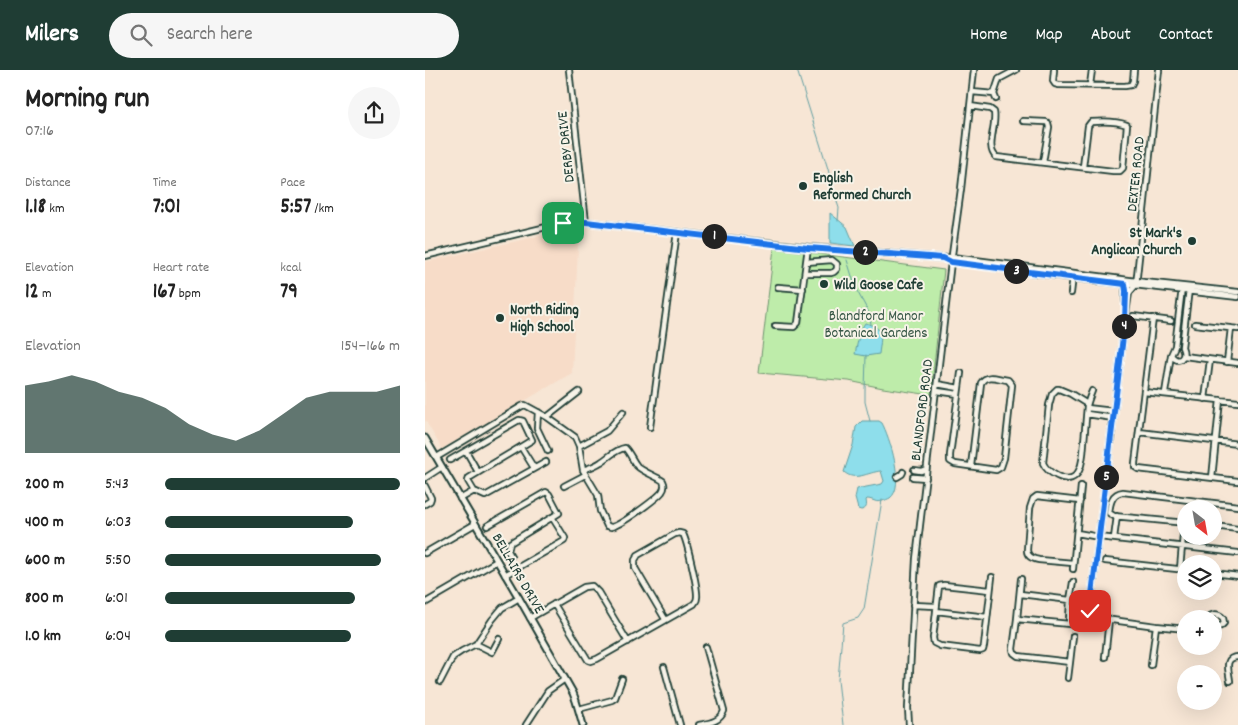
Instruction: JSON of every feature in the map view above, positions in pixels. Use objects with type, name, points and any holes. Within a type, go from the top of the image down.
[{"type":"street","name":"DERBY DRIVE","points":[[569,70],[586,222]]},
{"type":"street","name":"BLANDFORD ROAD","points":[[909,725],[908,708],[915,559],[937,391],[974,70]]},
{"type":"street","points":[[971,92],[995,96],[999,79],[1016,70]]},
{"type":"street","points":[[1054,70],[1052,79],[1056,85],[1062,86],[1131,85],[1135,70]]},
{"type":"street","points":[[1090,85],[1093,70]]},
{"type":"street","name":"DEXTER ROAD","points":[[1125,320],[1129,293],[1136,283],[1159,70]]},
{"type":"street","points":[[970,106],[990,109],[994,112],[995,118],[991,147],[994,156],[1116,172],[1122,170],[1123,166],[1127,125],[1123,123],[1091,122],[1088,126],[1083,167]]},
{"type":"street","points":[[1023,121],[1048,123],[1049,127],[1043,162]]},
{"type":"street","points":[[549,217],[551,227]]},
{"type":"street","points":[[425,256],[569,222],[586,222],[808,248],[943,258],[1073,272],[1238,297]]},
{"type":"street","points":[[650,427],[677,232]]},
{"type":"street","points":[[775,326],[795,327],[798,323],[808,248]]},
{"type":"street","points":[[952,259],[1073,278],[1125,284],[1136,283]]},
{"type":"street","points":[[805,273],[831,273],[836,270],[837,266],[832,260],[806,262]]},
{"type":"street","points":[[1071,293],[1073,272]]},
{"type":"street","points":[[1017,619],[1081,625],[1090,618],[1125,320],[1125,284]]},
{"type":"street","points":[[778,287],[803,289]]},
{"type":"street","points":[[1165,393],[1171,355],[1175,346],[1182,288]]},
{"type":"street","points":[[1189,289],[1238,292]]},
{"type":"street","points":[[1184,356],[1185,353],[1182,347],[1189,289]]},
{"type":"street","points":[[1133,316],[1171,321]]},
{"type":"street","points":[[1153,318],[1136,468],[1238,481]]},
{"type":"street","points":[[1178,324],[1185,325]]},
{"type":"street","points":[[1195,324],[1238,329]]},
{"type":"street","points":[[1227,362],[1231,328]]},
{"type":"street","points":[[1171,355],[1176,359],[1184,356],[1238,363]]},
{"type":"street","points":[[1205,398],[1210,360]]},
{"type":"street","points":[[961,373],[950,459],[953,464],[996,470],[1001,467],[1003,464],[1012,389],[1009,380],[989,377],[983,379],[971,466]]},
{"type":"street","points":[[937,384],[959,388]]},
{"type":"street","points":[[1092,391],[1087,406],[1083,460],[1078,473],[1065,479],[1048,471],[1043,463],[1049,405],[1052,394],[1057,389],[1061,389],[1087,406],[1113,411]]},
{"type":"street","points":[[937,391],[958,394]]},
{"type":"street","points":[[547,417],[579,392]]},
{"type":"street","points":[[1144,392],[1238,402]]},
{"type":"street","points":[[1211,478],[1220,400]]},
{"type":"street","points":[[437,457],[525,405],[547,417],[575,437],[579,446],[584,472],[598,496],[600,511],[607,526],[611,527],[618,524],[645,506],[663,491],[665,484],[640,468],[625,448],[618,450],[584,472],[565,486]]},
{"type":"street","points":[[538,412],[537,428],[548,450]]},
{"type":"street","points":[[579,446],[607,431],[623,412]]},
{"type":"street","points":[[1087,414],[1113,418]]},
{"type":"street","points":[[450,460],[520,420],[523,421],[533,439],[469,478],[468,480],[474,491],[485,496],[546,462]]},
{"type":"street","points":[[1139,432],[1238,444]]},
{"type":"street","name":"BELLAIRS DRIVE","points":[[425,438],[565,679],[574,696],[583,725]]},
{"type":"street","points":[[521,447],[534,468]]},
{"type":"street","points":[[466,451],[478,472]]},
{"type":"street","points":[[425,478],[442,467]]},
{"type":"street","points":[[914,470],[926,469]]},
{"type":"street","points":[[897,476],[903,472]]},
{"type":"street","points":[[913,477],[926,478]]},
{"type":"street","points":[[425,486],[431,498],[425,504]]},
{"type":"street","points":[[1073,569],[1081,486]]},
{"type":"street","points":[[460,499],[474,491]]},
{"type":"street","points":[[487,526],[546,492],[549,494],[559,512],[558,514],[510,542],[509,551],[511,556]]},
{"type":"street","points":[[1177,522],[1110,514],[1111,499],[1120,492],[1185,500]]},
{"type":"street","points":[[1073,563],[1039,560],[1029,556],[1027,552],[1030,508],[1033,499],[1037,496],[1080,501]]},
{"type":"street","points":[[1223,504],[1238,506]]},
{"type":"street","points":[[1115,538],[1117,516]]},
{"type":"street","points":[[505,575],[564,540],[565,538],[552,518]]},
{"type":"street","points":[[425,553],[475,524]]},
{"type":"street","points":[[1223,527],[1238,529]]},
{"type":"street","points":[[554,604],[588,660],[597,660],[697,600],[686,542],[683,534],[679,533],[638,555],[634,564],[665,619]]},
{"type":"street","points":[[1077,533],[1238,553]]},
{"type":"street","points":[[1181,546],[1181,555]]},
{"type":"street","points":[[425,604],[497,561]]},
{"type":"street","points":[[1105,561],[1177,569]]},
{"type":"street","points":[[1222,574],[1238,576]]},
{"type":"street","points":[[990,590],[940,585],[938,587],[933,638],[935,644],[983,650],[992,577]]},
{"type":"street","points":[[1021,579],[1013,652],[1015,654],[1070,662]]},
{"type":"street","points":[[1069,620],[1073,582]]},
{"type":"street","points":[[530,618],[584,587],[593,586],[599,592],[628,642]]},
{"type":"street","points":[[1020,594],[1071,600]]},
{"type":"street","points":[[440,682],[453,657],[476,644],[502,608],[519,598]]},
{"type":"street","points":[[913,605],[987,618]]},
{"type":"street","points":[[1090,618],[1177,628]]},
{"type":"street","points":[[1105,657],[1109,620]]},
{"type":"street","points":[[1151,664],[1156,626]]},
{"type":"street","points":[[1068,678],[1073,636]]},
{"type":"street","points":[[476,644],[491,654],[499,638]]},
{"type":"street","points":[[699,725],[717,720],[724,711],[706,647]]},
{"type":"street","points":[[1230,681],[1229,660],[1238,657]]},
{"type":"street","points":[[664,667],[680,725]]},
{"type":"street","points":[[526,725],[548,691],[565,679]]},
{"type":"street","points":[[579,709],[615,698],[622,679]]},
{"type":"shaded area","name":"North Riding High School","points":[[579,227],[572,373],[442,449],[425,420],[425,262]]},
{"type":"green space","name":"Blandford Manor Botanical Gardens","points":[[774,248],[944,270],[931,395],[849,381],[759,373]]},
{"type":"water","points":[[830,213],[847,227],[855,246],[830,243]]},
{"type":"water","points":[[865,323],[879,330],[881,338],[879,354],[866,356],[855,354],[860,331]]},
{"type":"water","points":[[862,421],[879,421],[882,423],[895,461],[896,483],[895,492],[890,498],[878,502],[867,499],[866,507],[861,510],[858,509],[855,498],[857,489],[882,484],[884,481],[881,471],[857,476],[848,475],[844,472],[853,445],[856,427]]},
{"type":"waterway","points":[[797,70],[839,208],[838,221]]},
{"type":"waterway","points":[[847,260],[856,289],[869,313],[871,324]]},
{"type":"waterway","points":[[866,355],[865,402],[870,421]]},
{"type":"waterway","points":[[843,725],[838,680],[843,623],[858,618],[864,609],[882,500]]},
{"type":"place","name":"English Reformed Church","points":[[803,186]]},
{"type":"place","name":"St Mark's Anglican Church","points":[[1192,241]]},
{"type":"place","name":"Wild Goose Cafe","points":[[824,284]]},
{"type":"place","name":"North Riding High School","points":[[500,318]]},
{"type":"route","points":[[563,223],[586,222],[808,248],[943,258],[951,262],[1125,284],[1125,320],[1090,611]]}]
